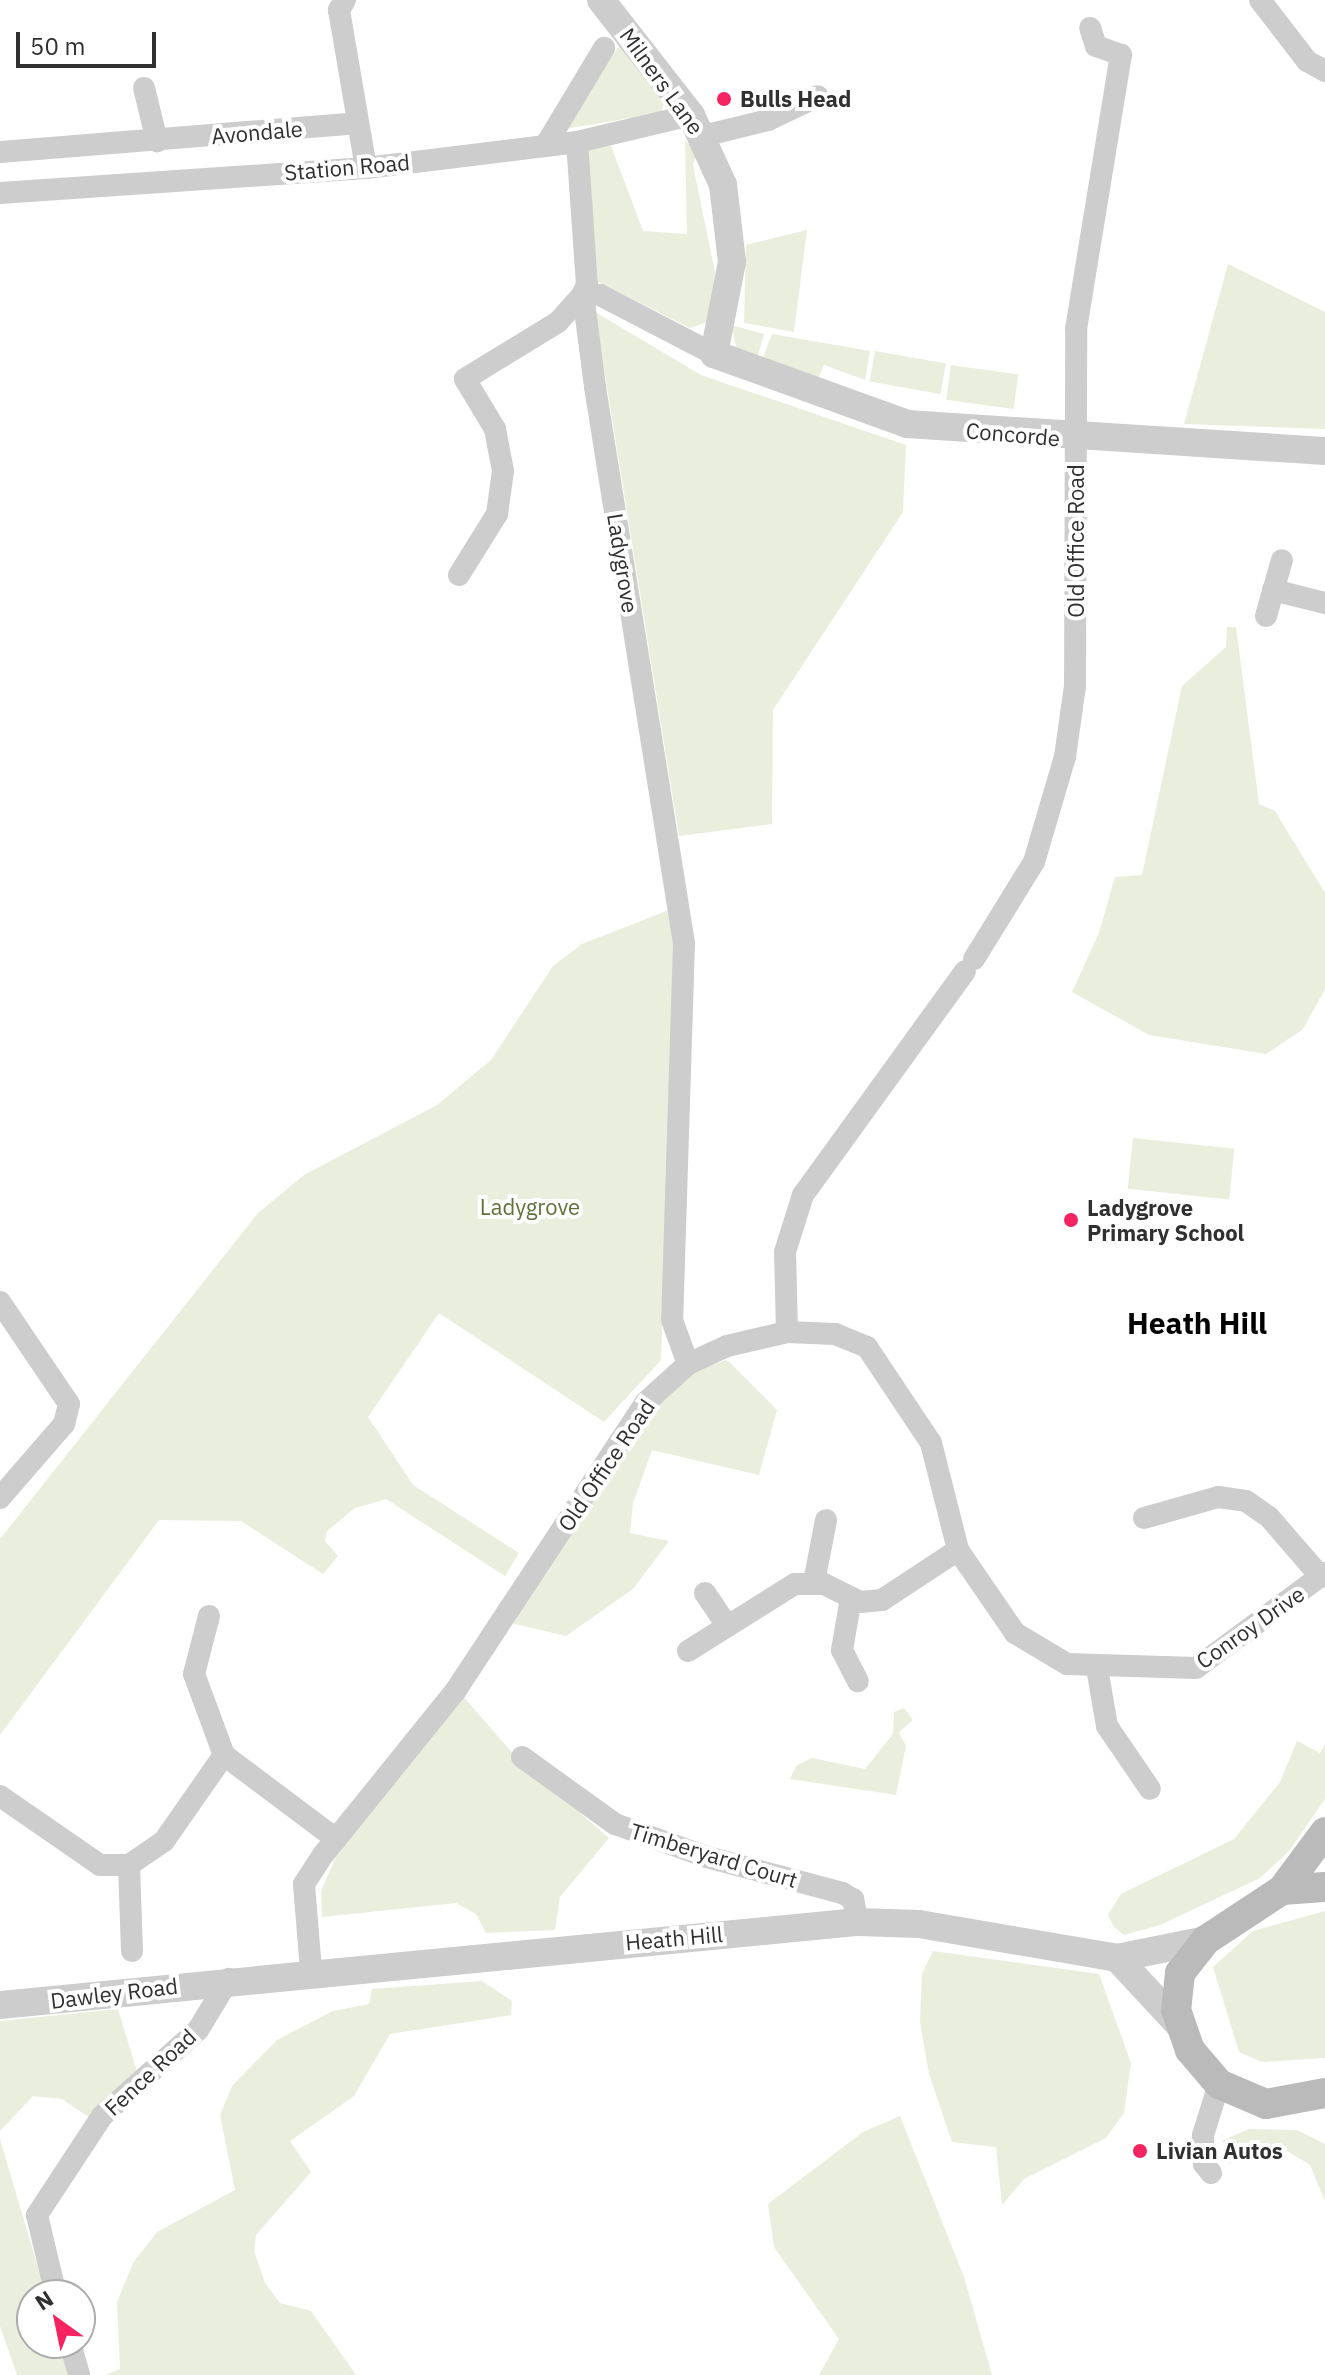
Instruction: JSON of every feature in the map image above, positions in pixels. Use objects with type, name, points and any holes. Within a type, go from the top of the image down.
[{"type":"main road","points":[[1325,1832],[1282,1890],[1206,1940],[1180,1973],[1176,2010],[1190,2050],[1219,2084],[1266,2104],[1325,2093]]},
{"type":"main road","points":[[1282,1890],[1325,1887]]},
{"type":"street","points":[[345,0],[339,10],[366,168]]},
{"type":"street","points":[[1260,0],[1307,61],[1325,71]]},
{"type":"street","name":"Milners Lane","points":[[611,3],[697,126],[723,185],[732,262],[714,354]]},
{"type":"street","name":"Old Office Road","points":[[311,1970],[304,1884],[336,1839],[456,1690],[646,1402],[688,1364],[746,1339],[787,1332],[785,1252],[803,1195],[969,965],[1034,862],[1065,757],[1075,686],[1076,329],[1121,55],[1096,46],[1090,28]]},
{"type":"street","points":[[547,143],[604,48]]},
{"type":"street","points":[[144,88],[157,141]]},
{"type":"street","name":"Station Road","points":[[0,193],[366,168],[547,143],[768,120],[818,96]]},
{"type":"street","name":"Avondale","points":[[0,152],[357,123]]},
{"type":"street","name":"Ladygrove","points":[[577,142],[587,284],[583,294],[684,943],[672,1320],[688,1364]]},
{"type":"street","points":[[459,575],[497,514],[503,471],[495,429],[465,379],[558,322],[583,294],[600,295],[714,354]]},
{"type":"street","name":"Concorde","points":[[714,354],[907,424],[1077,440],[1325,451]]},
{"type":"street","points":[[1266,616],[1282,560]]},
{"type":"street","points":[[1273,590],[1325,603]]},
{"type":"street","points":[[0,1302],[69,1404],[64,1424],[0,1498]]},
{"type":"street","name":"Conroy Drive","points":[[787,1332],[853,1339],[880,1360],[938,1458],[958,1550],[1027,1643],[1067,1664],[1097,1668],[1196,1668],[1323,1575]]},
{"type":"street","points":[[1144,1518],[1218,1497],[1246,1501],[1269,1517],[1323,1575]]},
{"type":"street","points":[[814,1582],[826,1520]]},
{"type":"street","points":[[688,1651],[783,1589],[814,1582],[851,1598],[882,1600],[958,1550]]},
{"type":"street","points":[[705,1593],[727,1626]]},
{"type":"street","points":[[851,1598],[842,1650],[858,1681]]},
{"type":"street","points":[[209,1616],[194,1674],[224,1755],[336,1839]]},
{"type":"street","points":[[1097,1668],[1107,1726],[1150,1789]]},
{"type":"street","points":[[0,1796],[100,1865],[129,1865],[164,1841],[224,1755]]},
{"type":"street","name":"Timberyard Court","points":[[522,1757],[615,1824],[722,1862],[842,1893],[853,1899],[858,1922]]},
{"type":"street","points":[[129,1865],[132,1951]]},
{"type":"street","name":"Heath Hill","points":[[229,1979],[858,1922],[919,1924],[1117,1958],[1206,1940]]},
{"type":"street","points":[[1117,1958],[1182,2028]]},
{"type":"street","name":"Dawley Road","points":[[0,2005],[229,1979]]},
{"type":"street","name":"Fence Road","points":[[52,2279],[37,2215],[102,2116],[198,2030],[229,1979]]},
{"type":"street","points":[[1211,2173],[1204,2164],[1203,2135],[1219,2084]]},
{"type":"green space","points":[[623,40],[665,100],[661,113],[564,129]]},
{"type":"green space","points":[[685,140],[697,154],[693,165],[717,282],[707,322],[690,328],[598,282],[587,148],[611,146],[643,231],[687,234]]},
{"type":"green space","points":[[807,230],[794,332],[744,323],[746,245]]},
{"type":"green space","points":[[1228,264],[1325,312],[1325,429],[1184,424]]},
{"type":"green space","points":[[595,312],[701,375],[906,445],[903,512],[773,710],[772,824],[679,836]]},
{"type":"green space","points":[[731,325],[764,334],[757,358],[737,349]]},
{"type":"green space","points":[[772,334],[870,351],[865,380],[824,365],[818,379],[762,360]]},
{"type":"green space","points":[[875,351],[946,364],[941,394],[870,382]]},
{"type":"green space","points":[[951,365],[1018,374],[1013,409],[946,400]]},
{"type":"green space","points":[[1227,627],[1236,627],[1259,804],[1275,811],[1325,893],[1325,989],[1303,1029],[1266,1054],[1149,1035],[1072,992],[1099,933],[1115,877],[1142,875],[1182,686],[1226,647]]},
{"type":"green space","name":"Ladygrove","points":[[669,910],[674,949],[661,1360],[604,1422],[439,1313],[368,1417],[413,1485],[519,1553],[505,1576],[386,1499],[355,1508],[327,1531],[325,1541],[338,1556],[323,1574],[241,1521],[159,1520],[0,1735],[0,1539],[258,1213],[304,1175],[437,1105],[491,1060],[553,966],[582,944]]},
{"type":"green space","points":[[1133,1138],[1234,1149],[1229,1199],[1128,1189]]},
{"type":"green space","points":[[727,1360],[777,1410],[759,1475],[652,1450],[633,1503],[630,1533],[669,1541],[633,1589],[566,1636],[507,1622],[655,1406],[693,1371]]},
{"type":"green space","points":[[461,1694],[516,1757],[609,1838],[560,1897],[555,1930],[486,1933],[476,1914],[456,1903],[322,1917],[321,1891],[336,1857]]},
{"type":"green space","points":[[904,1708],[913,1720],[899,1732],[906,1746],[896,1795],[790,1779],[796,1766],[812,1758],[865,1769],[893,1734],[894,1712]]},
{"type":"green space","points":[[1297,1741],[1320,1753],[1325,1744],[1325,1799],[1289,1851],[1260,1878],[1160,1925],[1124,1935],[1114,1927],[1108,1915],[1121,1894],[1234,1839],[1280,1782]]},
{"type":"green space","points":[[1325,1911],[1325,2058],[1262,2062],[1239,2052],[1213,1967],[1253,1931]]},
{"type":"green space","points":[[933,1951],[1099,1974],[1131,2063],[1124,2113],[1106,2138],[1024,2179],[1002,2205],[996,2147],[952,2142],[929,2074],[920,2022],[922,1974]]},
{"type":"green space","points":[[482,1981],[512,2001],[511,2015],[390,2034],[354,2096],[290,2141],[311,2172],[256,2235],[254,2251],[265,2283],[280,2303],[311,2311],[356,2375],[105,2375],[120,2369],[117,2302],[133,2263],[157,2232],[235,2190],[220,2115],[232,2086],[277,2040],[333,2011],[369,2004],[372,1989]]},
{"type":"green space","points":[[118,2009],[137,2072],[93,2120],[62,2099],[33,2096],[0,2131],[0,2021]]},
{"type":"green space","points":[[900,2116],[964,2277],[992,2375],[819,2375],[839,2339],[774,2247],[768,2204],[863,2132]]},
{"type":"green space","points":[[1249,2129],[1297,2130],[1325,2144],[1325,2201],[1310,2165],[1287,2151],[1260,2151],[1228,2164],[1223,2140]]},
{"type":"green space","points":[[0,2139],[41,2279],[16,2279],[16,2359],[65,2359],[70,2375],[17,2375],[0,2326]]},
{"type":"place","name":"Bulls Head","points":[[724,99]]},
{"type":"place","name":"Ladygrove Primary School","points":[[1071,1220]]},
{"type":"place","name":"Livian Autos","points":[[1140,2151]]},
{"type":"district","name":"Heath Hill","points":[[1197,1323]]}]
